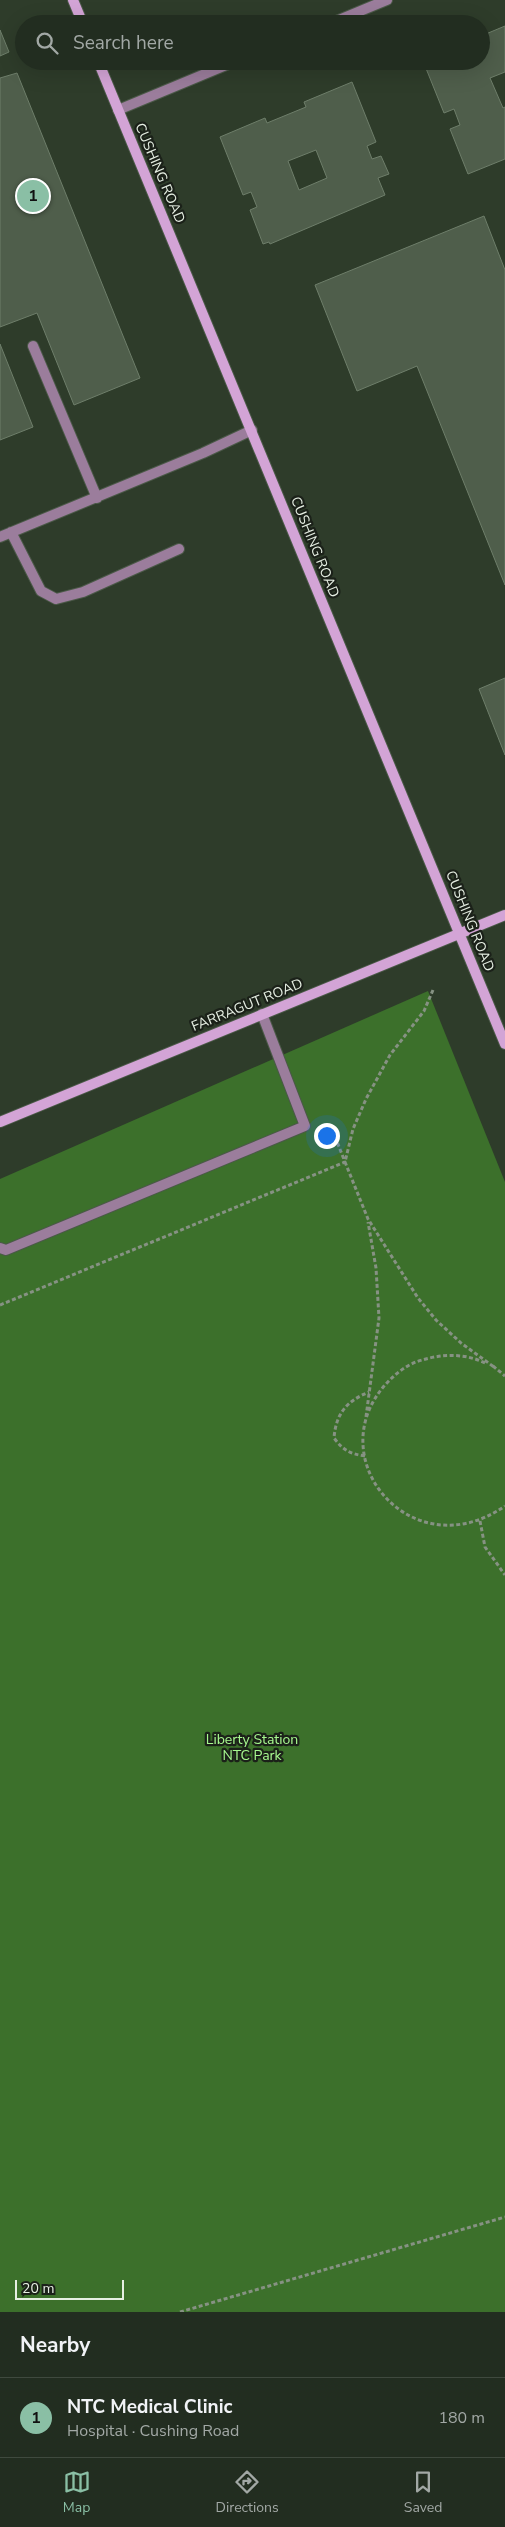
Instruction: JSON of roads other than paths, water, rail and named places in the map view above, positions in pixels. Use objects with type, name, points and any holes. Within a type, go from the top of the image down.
[{"type":"street","points":[[73,0],[79,15]]},
{"type":"street","points":[[351,15],[388,0]]},
{"type":"street","name":"CUSHING ROAD","points":[[102,70],[505,1044]]},
{"type":"street","points":[[118,110],[214,70]]},
{"type":"street","points":[[32,346],[97,498]]},
{"type":"street","points":[[0,537],[203,454],[252,430]]},
{"type":"street","points":[[11,532],[41,590],[56,599],[83,592],[179,549]]},
{"type":"street","name":"FARRAGUT ROAD","points":[[0,1122],[505,914]]},
{"type":"street","points":[[0,1248],[6,1250],[305,1126],[262,1014]]},
{"type":"place","name":"NTC Medical Clinic","points":[[33,196]]},
{"type":"park label","name":"Liberty Station NTC Park","points":[[252,1748]]}]
